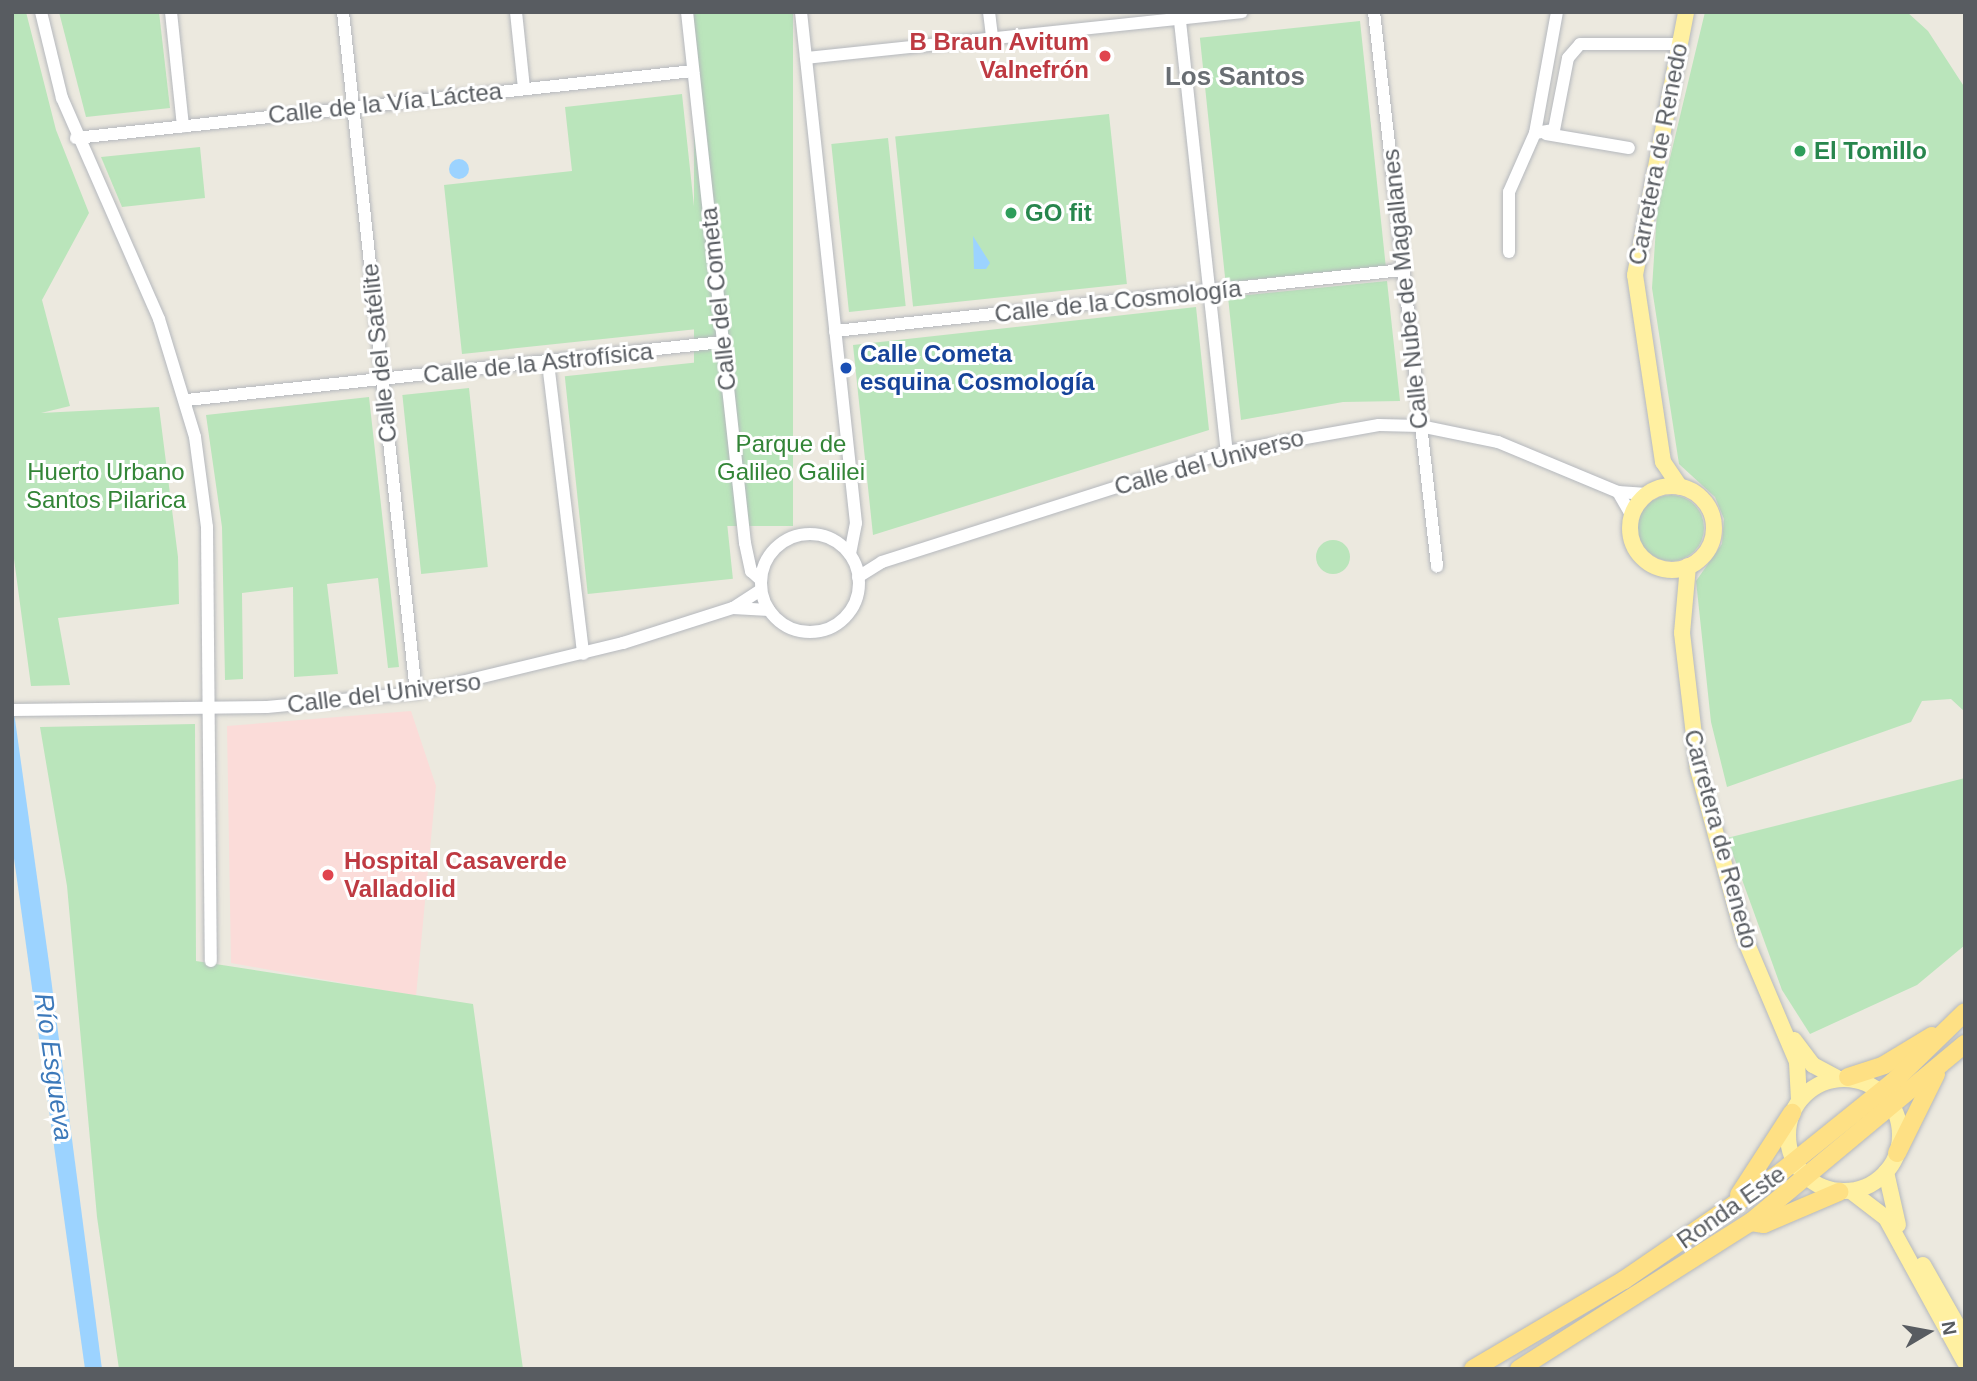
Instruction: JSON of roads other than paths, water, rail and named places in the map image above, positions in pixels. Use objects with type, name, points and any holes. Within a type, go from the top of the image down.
[{"type":"highway","name":"Ronda Este","points":[[1473,1369],[1716,1219],[1794,1162],[1880,1092],[1965,1012]]},
{"type":"highway","points":[[1842,1077],[1945,1031]]},
{"type":"highway","name":"Ronda Este","points":[[1519,1369],[1751,1222],[1893,1108],[1965,1044]]},
{"type":"highway","points":[[1897,1153],[1939,1068]]},
{"type":"highway","points":[[1716,1219],[1768,1159],[1795,1106]]},
{"type":"highway","points":[[1751,1222],[1764,1224],[1846,1192]]},
{"type":"main road","name":"Carretera de Renedo","points":[[1680,486],[1664,462],[1636,255],[1686,12]]},
{"type":"main road","name":"Carretera de Renedo","points":[[1651,491],[1664,462]]},
{"type":"main road","points":[[1680,486],[1699,496],[1713,524],[1704,554],[1688,566],[1667,569],[1640,555],[1631,536],[1632,516],[1651,491],[1680,486]]},
{"type":"main road","name":"Carretera de Renedo","points":[[1688,566],[1681,597],[1698,769],[1744,937],[1786,1031],[1801,1076],[1788,1138],[1794,1162]]},
{"type":"main road","name":"Carretera de Renedo","points":[[1667,569],[1681,597]]},
{"type":"main road","name":"Carretera de Renedo","points":[[1786,1031],[1813,1065],[1880,1092]]},
{"type":"main road","points":[[1795,1106],[1842,1077]]},
{"type":"main road","points":[[1846,1192],[1886,1172],[1897,1153],[1893,1108],[1880,1092]]},
{"type":"main road","points":[[1794,1162],[1807,1178],[1846,1192],[1886,1218],[1965,1362]]},
{"type":"main road","points":[[1886,1172],[1892,1214],[1965,1339]]},
{"type":"street","points":[[41,12],[76,138],[159,319],[187,400],[207,527],[211,961]]},
{"type":"street","points":[[171,12],[183,126]]},
{"type":"street","name":"Calle del Satélite","points":[[343,12],[416,693]]},
{"type":"street","points":[[516,12],[524,88]]},
{"type":"street","name":"Calle del Cometa","points":[[687,12],[746,551],[761,585]]},
{"type":"street","points":[[801,12],[856,533],[852,558],[858,577],[854,604],[825,630],[788,628],[769,610],[761,585],[777,547],[799,535],[825,536],[852,558]]},
{"type":"street","points":[[989,12],[992,38]]},
{"type":"street","points":[[806,58],[1180,16],[1242,12]]},
{"type":"street","name":"Calle Nube de Magallanes","points":[[1374,12],[1437,566]]},
{"type":"street","points":[[1540,133],[1557,12]]},
{"type":"street","points":[[1180,16],[1227,452]]},
{"type":"street","points":[[1509,252],[1509,192],[1518,159],[1540,133],[1558,121],[1572,49],[1598,41],[1679,44]]},
{"type":"street","name":"Calle de la Vía Láctea","points":[[76,138],[693,71]]},
{"type":"street","points":[[1540,133],[1629,148]]},
{"type":"street","name":"Calle de la Cosmología","points":[[835,331],[1402,270]]},
{"type":"street","name":"Calle de la Astrofísica","points":[[187,400],[548,363],[722,342]]},
{"type":"street","points":[[548,363],[583,654]]},
{"type":"street","name":"Calle del Universo","points":[[858,577],[882,562],[1227,452],[1317,433],[1420,426],[1498,442],[1619,492],[1651,491]]},
{"type":"street","points":[[1619,492],[1632,516]]},
{"type":"street","name":"Calle del Universo","points":[[852,558],[882,562]]},
{"type":"street","name":"Calle del Universo","points":[[733,608],[761,585]]},
{"type":"street","name":"Calle del Universo","points":[[19,710],[209,709],[416,693],[583,654],[733,608],[769,610]]},
{"type":"water","points":[[459,159],[466,162],[469,169],[466,176],[459,179],[452,176],[449,169],[452,162]]},
{"type":"water","points":[[973,236],[990,263],[986,269],[974,269]]},
{"type":"water","name":"Río Esgueva","points":[[12,698],[102,1369],[85,1369],[12,844]]},
{"type":"place","name":"B Braun Avitum Valnefrón","points":[[1105,56]]},
{"type":"place","name":"El Tomillo","points":[[1800,151]]},
{"type":"place","name":"GO fit","points":[[1011,213]]},
{"type":"place","name":"Calle Cometa esquina Cosmología","points":[[846,368]]},
{"type":"place","name":"Hospital Casaverde Valladolid","points":[[328,875]]},
{"type":"district","name":"Los Santos","points":[[1235,77]]},
{"type":"park label","name":"Parque de Galileo Galilei","points":[[791,458]]},
{"type":"park label","name":"Huerto Urbano Santos Pilarica","points":[[106,486]]}]
